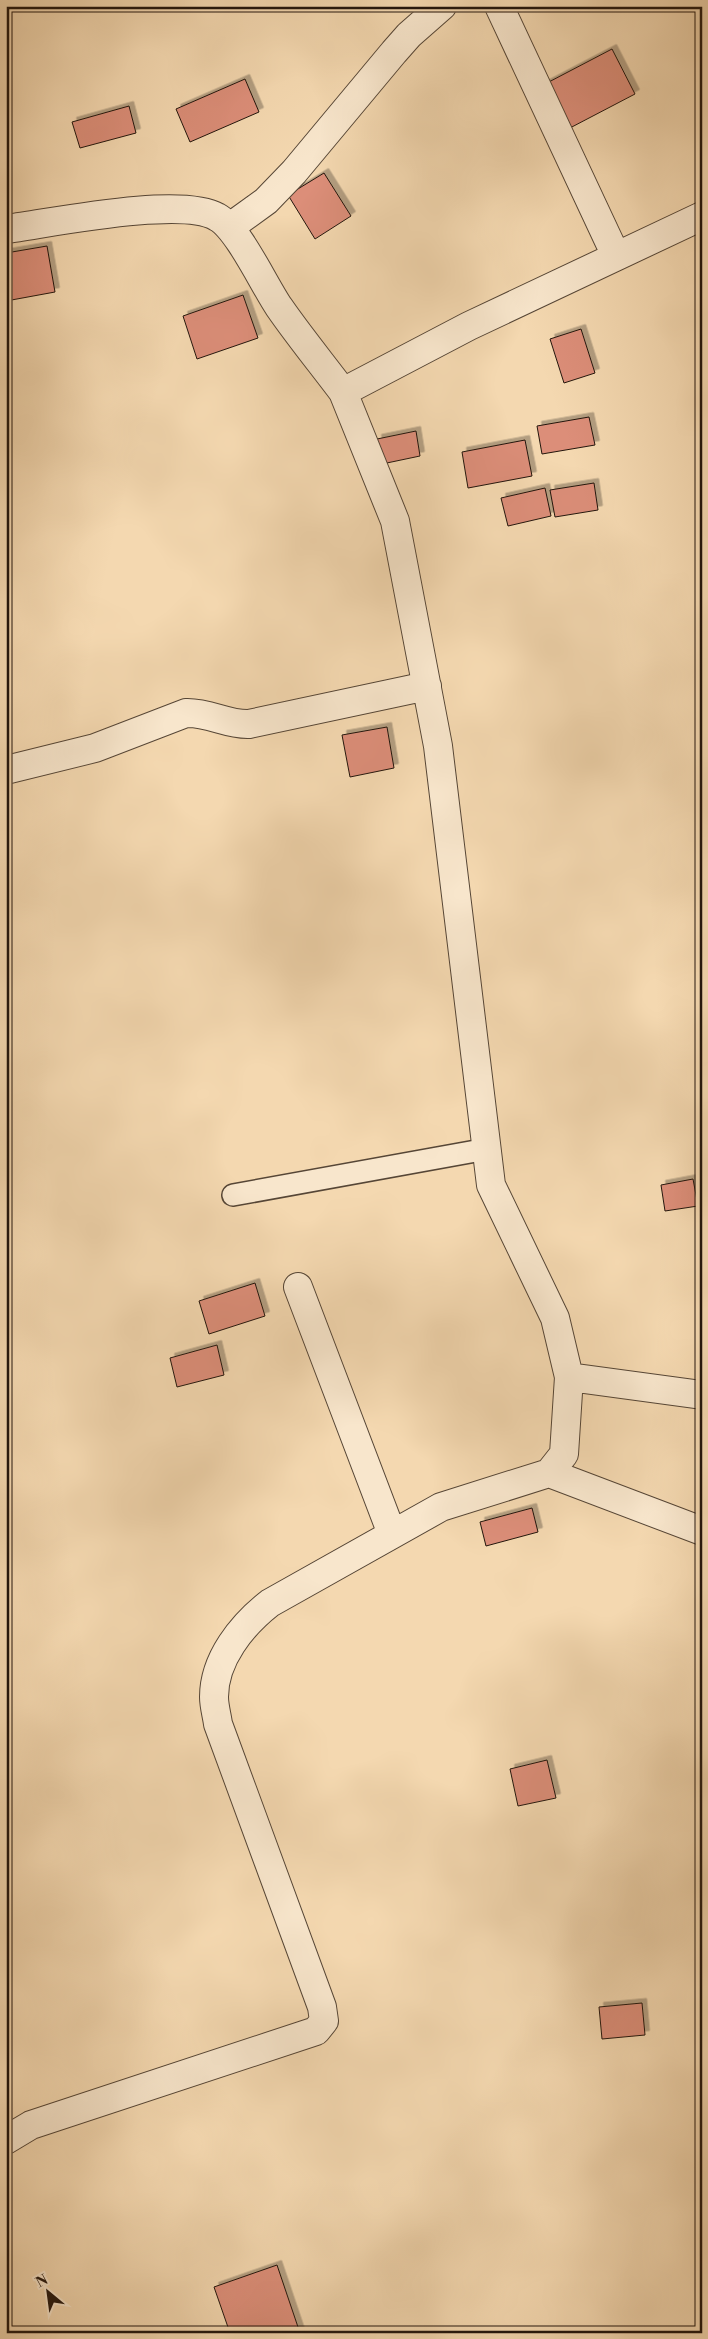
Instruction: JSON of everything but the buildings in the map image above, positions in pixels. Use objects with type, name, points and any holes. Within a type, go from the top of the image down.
[{"type":"street","points":[[230,227],[266,201],[294,172],[409,35],[442,6]]},
{"type":"street","points":[[499,6],[616,256]]},
{"type":"street","points":[[6,229],[180,208],[199,210],[217,216],[230,227],[280,308],[343,392],[394,521],[438,746],[491,1185],[555,1318],[569,1377],[564,1454],[549,1473],[441,1507],[270,1603],[251,1618],[236,1635],[216,1678],[214,1698],[218,1724],[322,2007],[324,2020],[316,2031],[31,2125],[6,2140]]},
{"type":"street","points":[[343,392],[469,326],[702,216]]},
{"type":"street","points":[[6,770],[95,748],[186,713],[196,712],[240,724],[249,724],[426,686]]},
{"type":"street","points":[[298,1287],[392,1534]]},
{"type":"street","points":[[569,1377],[702,1395]]},
{"type":"street","points":[[549,1473],[702,1531]]},
{"type":"lane","points":[[234,1196],[487,1149]]}]
